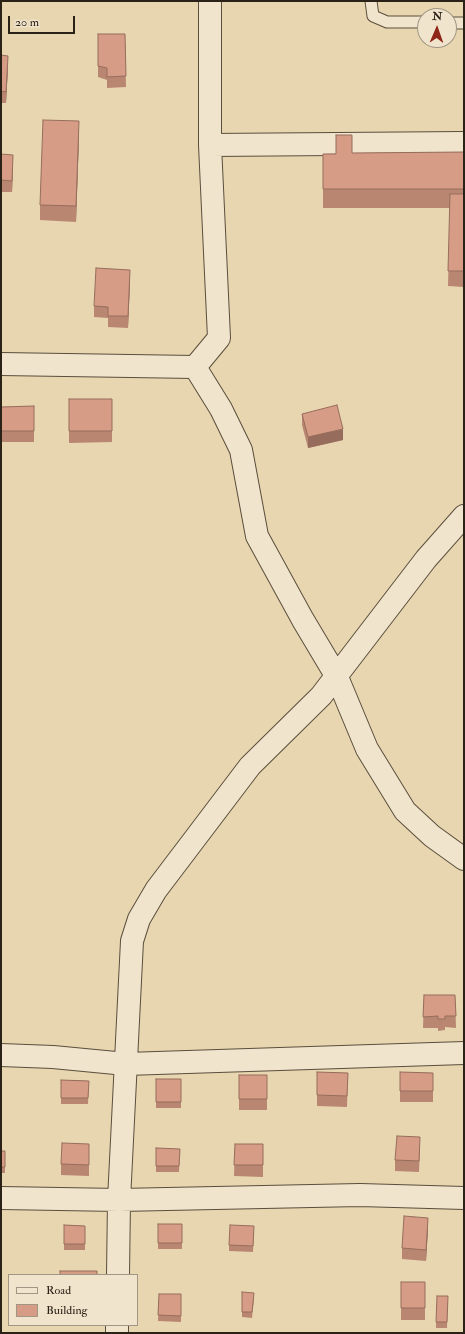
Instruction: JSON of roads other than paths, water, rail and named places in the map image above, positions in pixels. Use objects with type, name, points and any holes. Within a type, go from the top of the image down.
[{"type":"street","points":[[195,368],[219,338],[210,145],[210,1]]},
{"type":"street","points":[[210,145],[464,143]]},
{"type":"street","points":[[1,364],[195,368]]},
{"type":"street","points":[[195,368],[221,409],[241,450],[257,536],[303,620],[337,677],[367,749],[405,811],[432,836],[464,859]]},
{"type":"street","points":[[118,1274],[132,941],[139,919],[156,890],[250,766],[321,696],[426,559],[464,516]]},
{"type":"street","points":[[1,1055],[53,1057],[126,1064],[464,1053]]},
{"type":"street","points":[[1,1198],[120,1200],[360,1195],[464,1198]]},
{"type":"lane","points":[[371,1],[373,16],[387,22],[417,22]]}]
